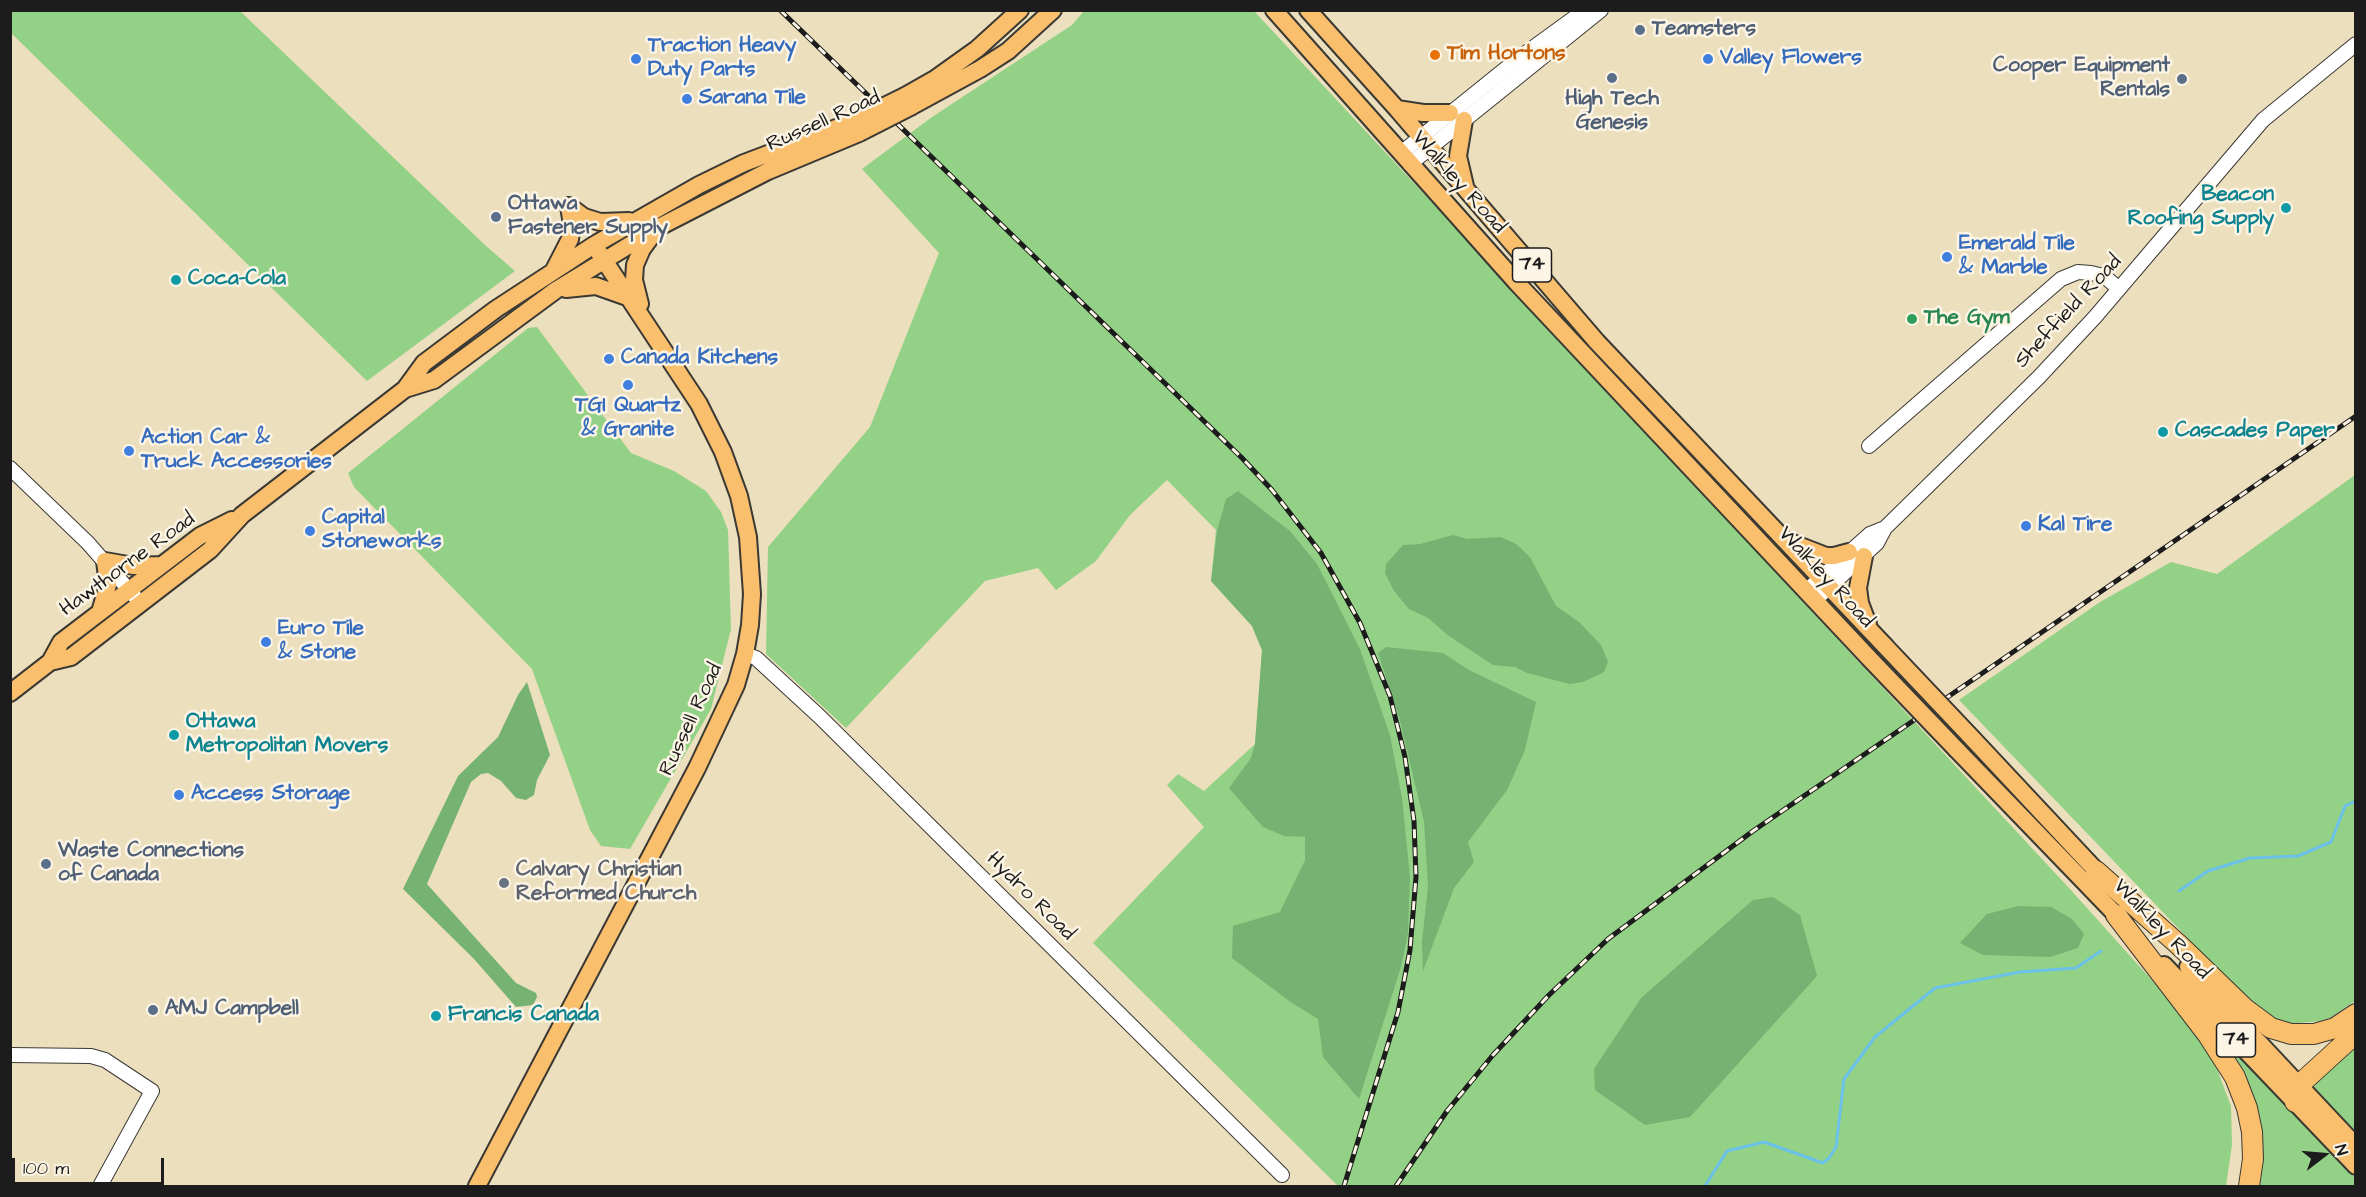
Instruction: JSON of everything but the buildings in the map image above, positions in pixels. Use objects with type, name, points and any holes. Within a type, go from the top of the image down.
[{"type":"highway","points":[[2096,871],[2179,945],[2244,1008],[2271,1028],[2291,1034],[2314,1034],[2335,1028],[2355,1014]]},
{"type":"highway","points":[[2116,915],[2219,1050],[2235,1077],[2247,1108],[2252,1132],[2253,1159],[2249,1186]]},
{"type":"highway","points":[[2297,1094],[2355,1033]]},
{"type":"main road","name":"Russell Road","points":[[908,101],[935,78],[977,49],[1020,10]]},
{"type":"main road","name":"Russell Road","points":[[605,261],[659,227],[768,171],[908,101],[980,69],[1008,51],[1053,10]]},
{"type":"main road","name":"Walkley Road","points":[[1274,10],[1634,410],[1869,658],[2116,915],[2297,1094],[2355,1146]]},
{"type":"main road","name":"Walkley Road","points":[[1308,10],[1467,189],[1597,342],[2218,998],[2355,1166]]},
{"type":"main road","points":[[1397,109],[1457,117],[1458,156],[1467,189]]},
{"type":"main road","name":"Russell Road","points":[[477,1186],[697,768],[736,685],[745,654],[751,608],[752,575],[748,537],[739,496],[723,452],[703,411],[643,316],[594,245],[699,185],[744,163],[855,127]]},
{"type":"main road","points":[[553,271],[570,239],[572,225],[569,206],[584,216],[600,222],[617,223],[636,220]]},
{"type":"main road","points":[[643,316],[634,280],[635,265],[642,249],[659,227]]},
{"type":"main road","name":"Hawthorne Road","points":[[50,662],[71,657],[210,550],[242,515],[405,388],[424,363],[496,309],[594,245]]},
{"type":"main road","name":"Hawthorne Road","points":[[405,388],[434,380],[556,290],[605,261]]},
{"type":"main road","points":[[556,290],[596,286],[631,298]]},
{"type":"main road","name":"Hawthorne Road","points":[[10,693],[50,662],[61,642],[162,564],[200,536],[242,515]]},
{"type":"main road","points":[[1783,539],[1826,556],[1856,554],[1859,597],[1872,633]]},
{"type":"main road","points":[[100,612],[108,585],[105,561],[134,566],[162,564]]},
{"type":"street","points":[[1406,158],[1594,11]]},
{"type":"street","name":"Sheffield Road","points":[[1810,595],[1856,554],[1877,543],[1885,528],[2039,376],[2140,266],[2263,120],[2355,44]]},
{"type":"street","points":[[1869,446],[2061,279],[2078,272],[2091,273],[2104,276],[2118,288]]},
{"type":"street","points":[[10,468],[105,561],[140,604]]},
{"type":"street","name":"Hydro Road","points":[[745,654],[756,658],[820,717],[1282,1175]]},
{"type":"street","points":[[10,1055],[91,1056],[105,1060],[152,1091],[100,1186]]},
{"type":"green space","points":[[10,11],[240,11],[515,271],[367,381],[11,33]]},
{"type":"green space","points":[[1084,11],[1254,11],[2069,888],[2158,987],[2193,1030],[2215,1064],[2231,1106],[2232,1145],[2226,1186],[1338,1186],[1093,943],[1204,827],[1167,785],[1178,774],[1204,791],[1255,744],[1262,650],[1252,626],[1211,581],[1216,530],[1167,480],[1130,515],[1096,561],[1056,590],[1038,568],[985,581],[846,728],[766,654],[768,547],[870,427],[939,253],[862,169],[932,117],[1072,25]]},
{"type":"green space","points":[[537,327],[631,453],[674,471],[706,491],[721,512],[728,530],[731,629],[711,709],[630,849],[601,846],[590,830],[532,669],[354,487],[348,473],[528,328]]},
{"type":"green space","points":[[2355,475],[2355,1001],[2330,1018],[2288,1024],[2268,1015],[2228,980],[1959,700],[2100,602],[2171,562],[2217,574]]},
{"type":"green space","points":[[1238,491],[1290,531],[1317,564],[1360,649],[1390,735],[1402,798],[1410,877],[1408,933],[1401,967],[1359,1099],[1323,1057],[1318,1019],[1292,1003],[1232,958],[1233,926],[1280,912],[1305,860],[1305,837],[1284,836],[1263,827],[1229,788],[1251,758],[1255,744],[1262,650],[1252,626],[1211,581],[1217,531],[1226,499]]},
{"type":"green space","points":[[1453,535],[1467,539],[1501,537],[1516,544],[1530,557],[1556,606],[1579,622],[1601,645],[1608,662],[1604,672],[1583,682],[1570,684],[1527,673],[1515,667],[1493,665],[1449,636],[1428,618],[1409,609],[1394,591],[1385,573],[1386,564],[1403,545],[1420,544]]},
{"type":"green space","points":[[1386,647],[1443,653],[1469,670],[1536,702],[1525,750],[1507,790],[1468,842],[1474,862],[1454,888],[1423,971],[1422,942],[1428,886],[1424,822],[1399,717],[1378,653]]},
{"type":"green space","points":[[527,682],[550,755],[537,780],[534,795],[526,800],[516,798],[501,781],[488,773],[481,774],[471,782],[427,884],[516,983],[536,993],[537,997],[533,1005],[516,1007],[474,959],[403,889],[458,776],[498,737],[518,695]]},
{"type":"green space","points":[[1773,897],[1800,915],[1817,976],[1690,1117],[1645,1125],[1595,1090],[1594,1069],[1641,998],[1753,900]]},
{"type":"green space","points":[[2018,906],[2051,907],[2072,919],[2084,934],[2078,948],[2050,957],[1983,955],[1960,943],[1987,914]]},
{"type":"green space","points":[[2223,1036],[2355,1178],[2355,1186],[2255,1186],[2259,1161],[2218,1041]]},
{"type":"green space","points":[[2355,1037],[2355,1133],[2309,1085]]},
{"type":"waterway","points":[[2179,891],[2208,871],[2250,858],[2298,856],[2331,842],[2345,806],[2356,801]]},
{"type":"waterway","points":[[1705,1186],[1727,1151],[1764,1142],[1823,1163],[1829,1158],[1836,1147],[1844,1079],[1875,1037],[1935,988],[2020,972],[2076,968],[2101,951]]},
{"type":"railway","points":[[780,10],[1242,458],[1272,490],[1321,553],[1360,623],[1390,696],[1405,757],[1414,821],[1416,877],[1410,950],[1398,1012],[1344,1186]]},
{"type":"railway","points":[[1396,1186],[1447,1111],[1493,1055],[1549,995],[1608,939],[1753,831],[2356,416]]},
{"type":"place","name":"Teamsters","points":[[1640,30]]},
{"type":"place","name":"Tim Hortons","points":[[1435,55]]},
{"type":"place","name":"Traction Heavy Duty Parts","points":[[636,59]]},
{"type":"place","name":"Valley Flowers","points":[[1708,59]]},
{"type":"place","name":"High Tech Genesis","points":[[1612,78]]},
{"type":"place","name":"Cooper Equipment Rentals","points":[[2182,79]]},
{"type":"place","name":"Sarana Tile","points":[[687,99]]},
{"type":"place","name":"Beacon Roofing Supply","points":[[2286,208]]},
{"type":"place","name":"Ottawa Fastener Supply","points":[[496,217]]},
{"type":"place","name":"Emerald Tile & Marble","points":[[1947,257]]},
{"type":"place","name":"Coca-Cola","points":[[176,280]]},
{"type":"place","name":"The Gym","points":[[1912,319]]},
{"type":"place","name":"Canada Kitchens","points":[[609,359]]},
{"type":"place","name":"TGI Quartz & Granite","points":[[628,385]]},
{"type":"place","name":"Cascades Paper","points":[[2163,432]]},
{"type":"place","name":"Action Car & Truck Accessories","points":[[129,451]]},
{"type":"place","name":"Kal Tire","points":[[2026,526]]},
{"type":"place","name":"Capital Stoneworks","points":[[310,531]]},
{"type":"place","name":"Euro Tile & Stone","points":[[266,642]]},
{"type":"place","name":"Ottawa Metropolitan Movers","points":[[174,735]]},
{"type":"place","name":"Access Storage","points":[[179,795]]},
{"type":"place","name":"Waste Connections of Canada","points":[[46,864]]},
{"type":"place","name":"Calvary Christian Reformed Church","points":[[504,883]]},
{"type":"place","name":"AMJ Campbell","points":[[153,1010]]},
{"type":"place","name":"Francis Canada","points":[[436,1016]]}]
